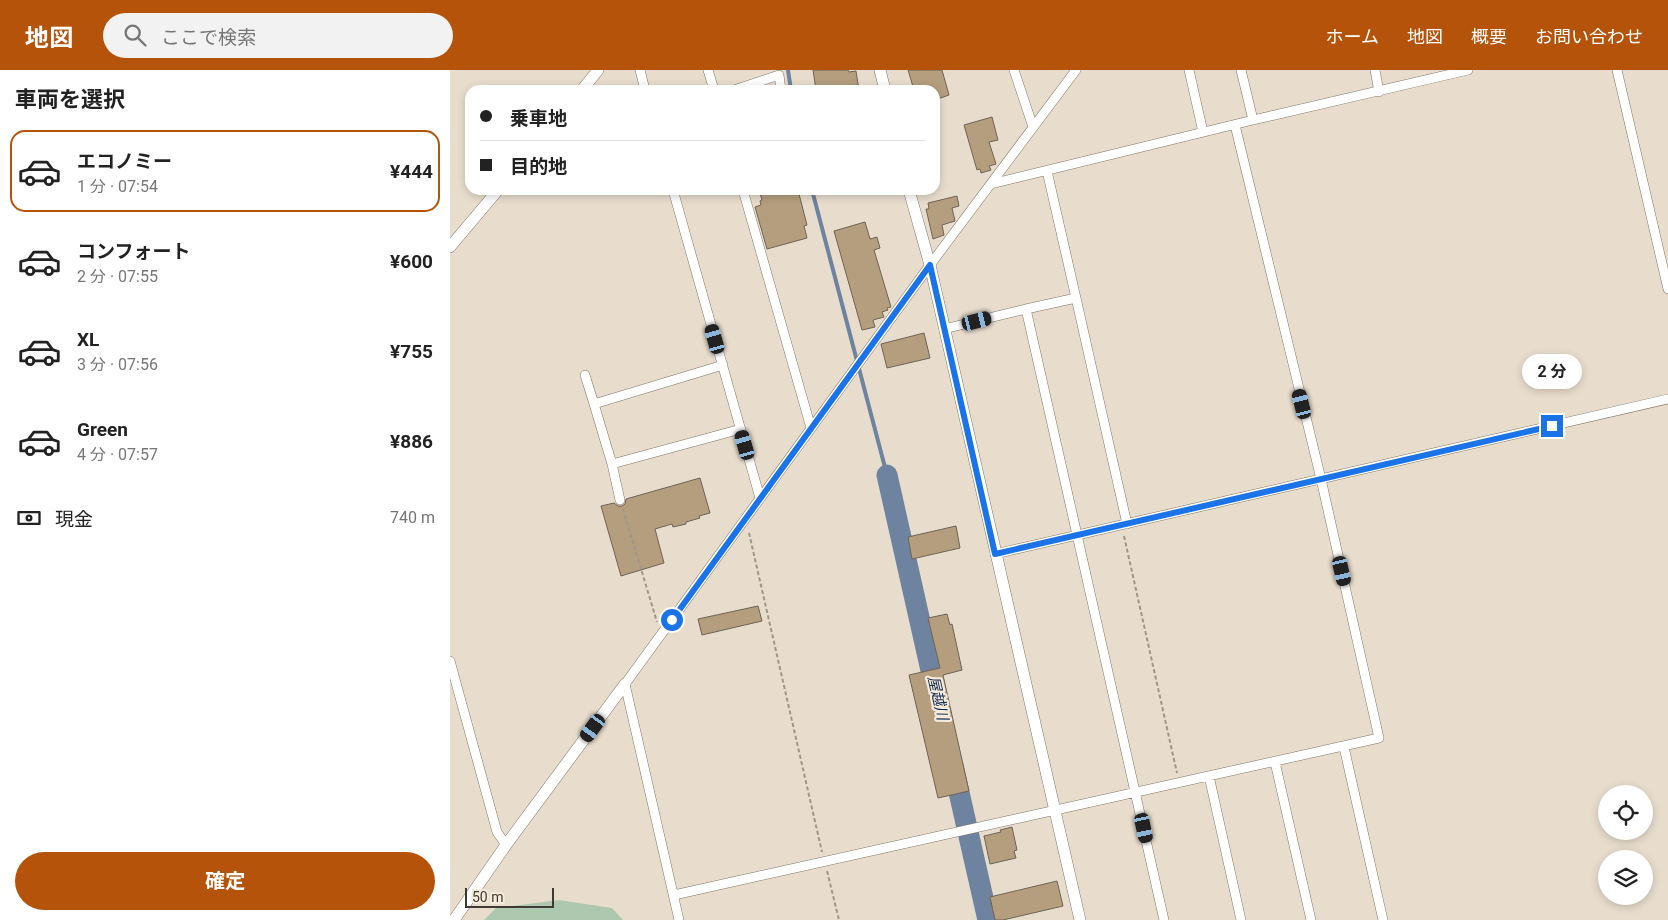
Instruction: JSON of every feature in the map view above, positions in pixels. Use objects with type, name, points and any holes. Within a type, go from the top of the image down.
[{"type":"street","points":[[586,85],[598,70]]},
{"type":"street","points":[[640,70],[644,85]]},
{"type":"street","points":[[708,70],[712,85]]},
{"type":"street","points":[[880,70],[884,85]]},
{"type":"street","points":[[1014,70],[1033,127]]},
{"type":"street","points":[[454,920],[506,845],[930,265],[1076,70]]},
{"type":"street","points":[[1189,70],[1203,132]]},
{"type":"street","points":[[1241,70],[1253,120]]},
{"type":"street","points":[[1375,70],[1379,92]]},
{"type":"street","points":[[992,184],[1468,70]]},
{"type":"street","points":[[1616,70],[1668,289]]},
{"type":"street","points":[[749,85],[779,75],[781,85]]},
{"type":"street","points":[[674,895],[1379,738],[1320,479],[1235,125]]},
{"type":"street","points":[[1047,171],[1124,524]]},
{"type":"street","points":[[450,247],[494,195]]},
{"type":"street","points":[[674,195],[760,498]]},
{"type":"street","points":[[744,195],[811,428]]},
{"type":"street","points":[[910,195],[930,265],[1080,920]]},
{"type":"street","points":[[944,329],[1076,298]]},
{"type":"street","points":[[1026,309],[1164,920]]},
{"type":"street","points":[[594,404],[723,365]]},
{"type":"street","points":[[585,375],[612,464],[620,500]]},
{"type":"street","points":[[995,554],[1668,399]]},
{"type":"street","points":[[612,464],[741,429]]},
{"type":"street","points":[[450,661],[497,832],[506,845]]},
{"type":"street","points":[[625,684],[679,920]]},
{"type":"street","points":[[1344,746],[1383,920]]},
{"type":"street","points":[[1275,762],[1311,920]]},
{"type":"street","points":[[1208,776],[1241,920]]},
{"type":"path","points":[[620,500],[661,635]]},
{"type":"path","points":[[745,518],[839,920]]},
{"type":"path","points":[[1124,524],[1179,782]]},
{"type":"green space","points":[[559,900],[612,908],[623,920],[484,920],[496,908]]},
{"type":"building","points":[[813,70],[856,71],[858,85],[815,85]]},
{"type":"building","points":[[908,70],[942,70],[949,95],[940,98],[940,85],[912,85]]},
{"type":"building","points":[[992,117],[998,140],[989,142],[996,164],[989,166],[991,170],[981,173],[980,169],[977,170],[964,125]]},
{"type":"building","points":[[760,195],[799,195],[807,225],[804,226],[807,238],[767,249],[755,207],[761,205],[760,201],[762,200]]},
{"type":"building","points":[[957,196],[959,206],[952,208],[955,221],[942,225],[944,235],[933,239],[926,209],[929,209],[928,203]]},
{"type":"building","points":[[865,222],[870,239],[877,237],[880,248],[874,250],[891,307],[882,312],[884,317],[873,320],[875,327],[862,330],[834,231]]},
{"type":"building","points":[[924,333],[930,358],[887,368],[881,344]]},
{"type":"building","points":[[700,478],[710,513],[699,516],[700,518],[686,522],[686,524],[673,527],[672,524],[655,529],[664,563],[621,576],[601,506],[614,503],[622,506],[625,504],[626,499]]},
{"type":"building","points":[[956,526],[960,548],[912,559],[908,537]]},
{"type":"building","points":[[758,606],[762,621],[702,635],[698,619]]},
{"type":"building","points":[[947,614],[950,625],[952,624],[962,670],[943,675],[969,791],[938,798],[909,675],[940,668],[928,618]]},
{"type":"building","points":[[1012,827],[1017,850],[1014,851],[1016,858],[990,864],[984,836]]},
{"type":"building","points":[[1057,881],[1063,906],[1003,920],[995,920],[990,897]]},
{"type":"waterway","points":[[788,70],[790,85]]},
{"type":"waterway","points":[[813,195],[887,475]]},
{"type":"waterway","name":"屋越川","points":[[887,475],[937,697]]},
{"type":"waterway","name":"屋越川","points":[[953,766],[988,920]]},
{"type":"route","points":[[672,620],[930,265],[995,554],[1552,426]]}]
